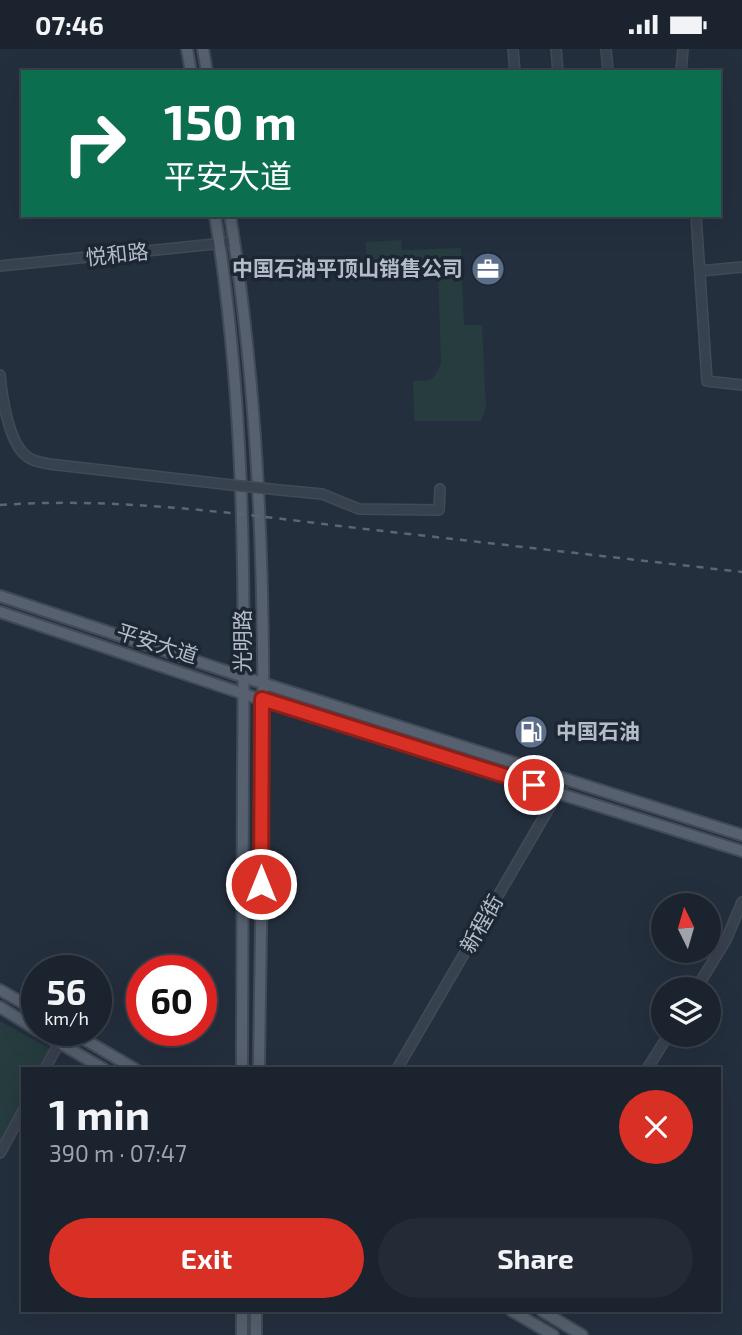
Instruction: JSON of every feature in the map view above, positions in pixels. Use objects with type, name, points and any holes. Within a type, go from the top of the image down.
[{"type":"main road","points":[[187,49],[191,70]]},
{"type":"main road","points":[[203,49],[207,70]]},
{"type":"main road","name":"光明路","points":[[215,217],[234,361],[241,458],[245,587],[242,1067]]},
{"type":"main road","name":"光明路","points":[[230,217],[250,360],[258,471],[262,586],[259,1067]]},
{"type":"main road","name":"平安大道","points":[[0,596],[262,683],[742,835]]},
{"type":"main road","name":"平安大道","points":[[0,612],[262,699],[742,851]]},
{"type":"main road","points":[[0,990],[21,1002]]},
{"type":"main road","points":[[0,1007],[21,1020]]},
{"type":"main road","points":[[64,1046],[101,1067]]},
{"type":"main road","points":[[96,1046],[132,1067]]},
{"type":"main road","points":[[242,1312],[242,1335]]},
{"type":"main road","points":[[256,1312],[256,1335]]},
{"type":"main road","points":[[514,1312],[553,1335]]},
{"type":"main road","points":[[544,1312],[582,1335]]},
{"type":"street","points":[[513,49],[515,70]]},
{"type":"street","points":[[556,49],[558,70]]},
{"type":"street","points":[[606,49],[608,70]]},
{"type":"street","points":[[681,70],[683,49]]},
{"type":"street","points":[[696,217],[707,381],[742,385]]},
{"type":"street","name":"悦和路","points":[[0,267],[234,242]]},
{"type":"street","points":[[700,271],[742,267]]},
{"type":"street","points":[[0,375],[11,428],[22,452],[31,459],[49,464],[322,494],[359,509],[439,510],[440,489]]},
{"type":"street","name":"新程街","points":[[398,1067],[566,779]]},
{"type":"street","points":[[703,977],[726,940],[742,902]]},
{"type":"street","points":[[46,1067],[57,1046]]},
{"type":"street","points":[[648,1067],[660,1047]]},
{"type":"street","points":[[0,1153],[21,1115]]},
{"type":"green space","points":[[401,240],[402,250],[461,248],[464,325],[482,325],[486,408],[481,421],[414,421],[413,381],[430,380],[441,363],[438,269],[402,270],[381,264],[367,264],[366,242]]},
{"type":"green space","points":[[0,1021],[21,1033],[21,1046],[45,1046],[52,1050],[42,1067],[21,1067],[21,1108],[0,1147]]},
{"type":"railway","points":[[0,505],[87,503],[174,508],[742,572]]},
{"type":"place","name":"中国石油平顶山销售公司","points":[[488,269]]},
{"type":"place","name":"中国石油","points":[[531,732]]},
{"type":"route","points":[[261,884],[262,699],[534,785]]}]
